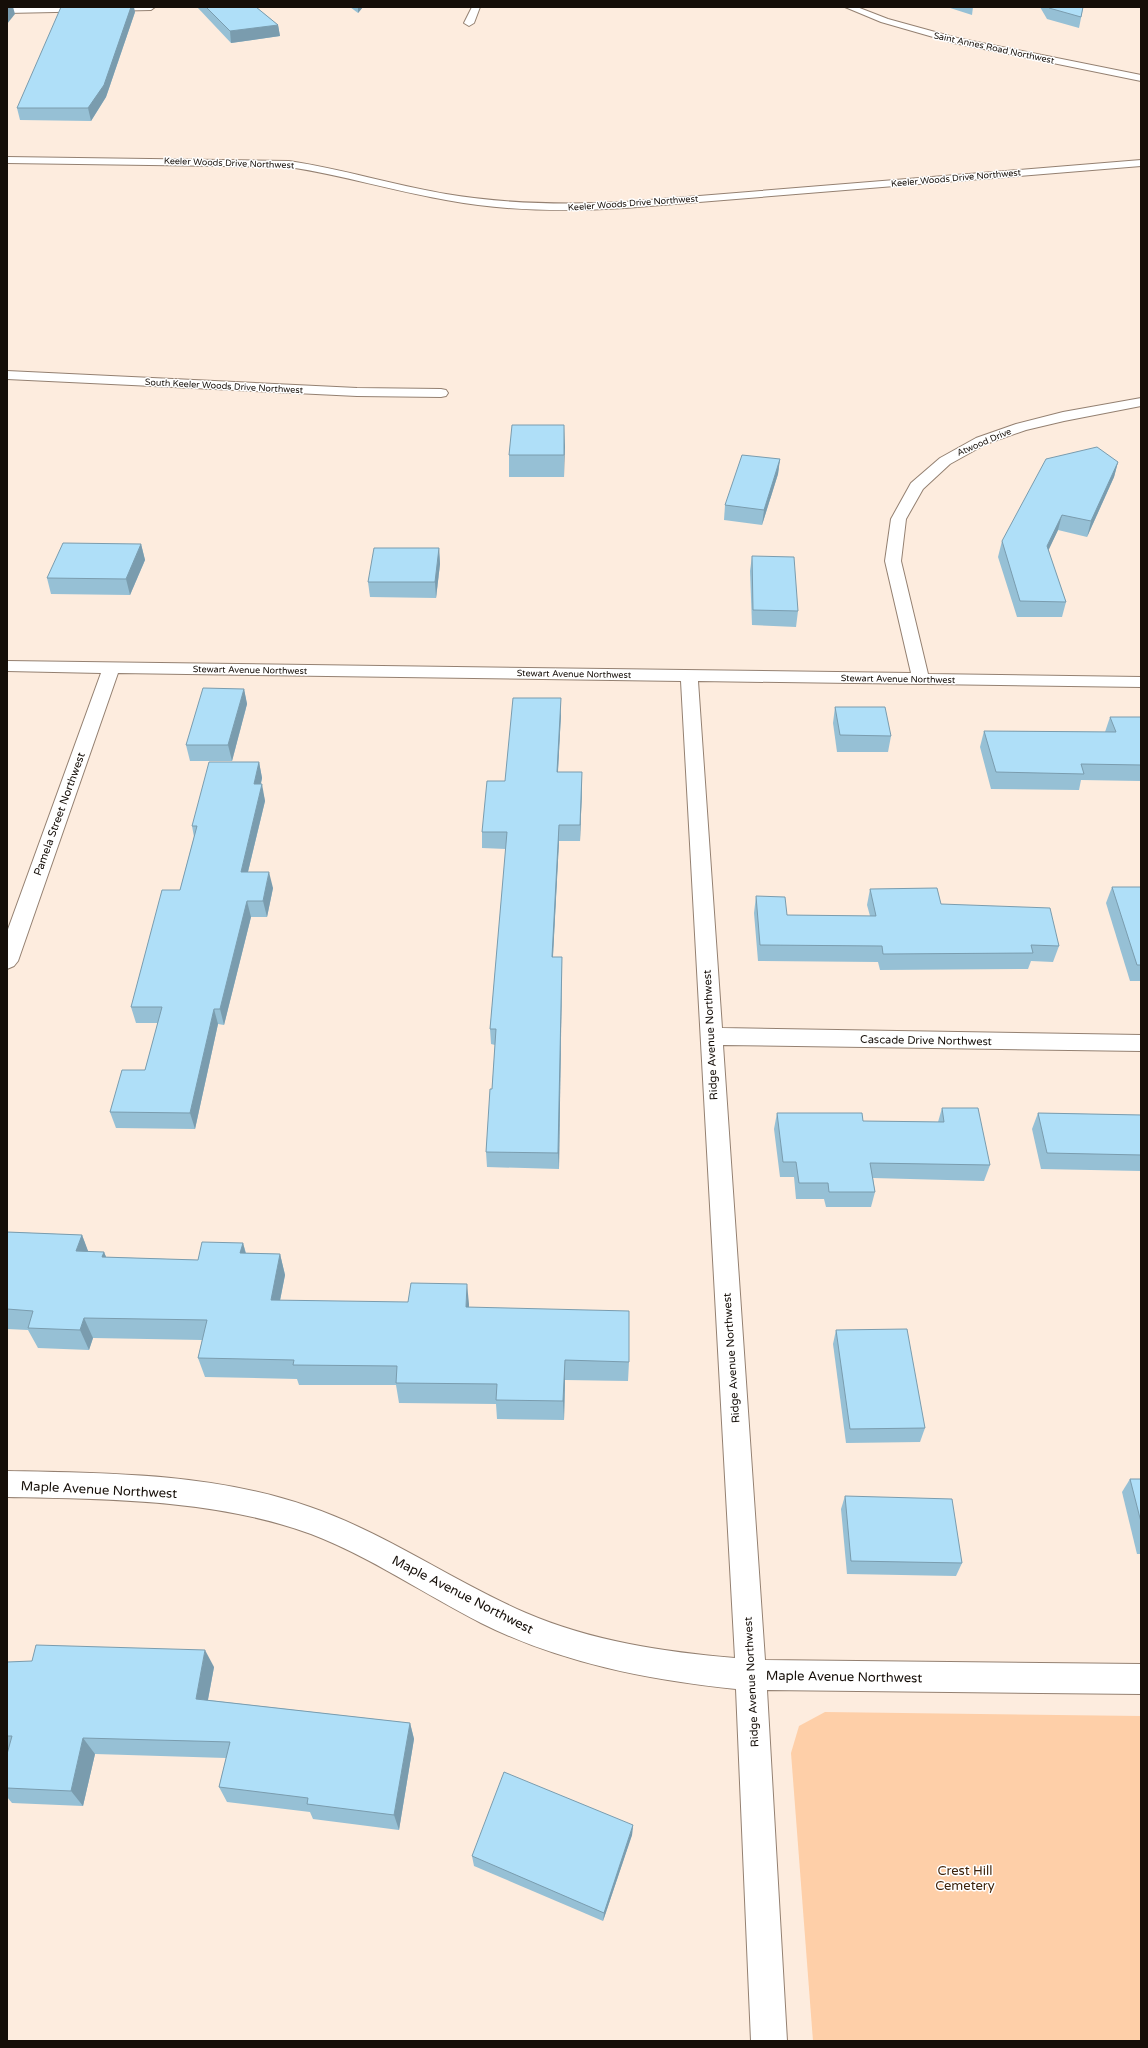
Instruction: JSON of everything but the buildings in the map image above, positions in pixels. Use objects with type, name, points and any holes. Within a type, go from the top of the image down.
[{"type":"street","points":[[7,10],[151,7]]},
{"type":"street","points":[[469,23],[476,7]]},
{"type":"street","name":"Saint Annes Road Northwest","points":[[849,7],[884,21],[938,37],[1141,78]]},
{"type":"street","name":"Keeler Woods Drive Northwest","points":[[7,160],[289,164],[328,170],[473,201],[522,206],[565,208],[625,205],[1141,163]]},
{"type":"street","name":"South Keeler Woods Drive Northwest","points":[[7,375],[357,392],[441,393]]},
{"type":"street","name":"Atwood Drive","points":[[921,679],[894,561],[892,541],[901,510],[917,485],[948,458],[967,448],[1010,430],[1060,417],[1141,402]]},
{"type":"street","name":"Stewart Avenue Northwest","points":[[7,666],[1141,682]]},
{"type":"street","name":"Pamela Street Northwest","points":[[7,961],[111,668]]},
{"type":"street","name":"Ridge Avenue Northwest","points":[[689,676],[710,1036],[751,1675],[769,2041]]},
{"type":"street","name":"Cascade Drive Northwest","points":[[710,1036],[1141,1043]]},
{"type":"street","name":"Maple Avenue Northwest","points":[[7,1484],[101,1486],[169,1491],[247,1503],[309,1520],[362,1542],[519,1625],[585,1650],[642,1663],[698,1671],[751,1675],[1141,1679]]},
{"type":"green space","name":"Crest Hill Cemetery","points":[[825,1712],[1141,1716],[1141,2041],[813,2041],[791,1753],[799,1726]]}]
